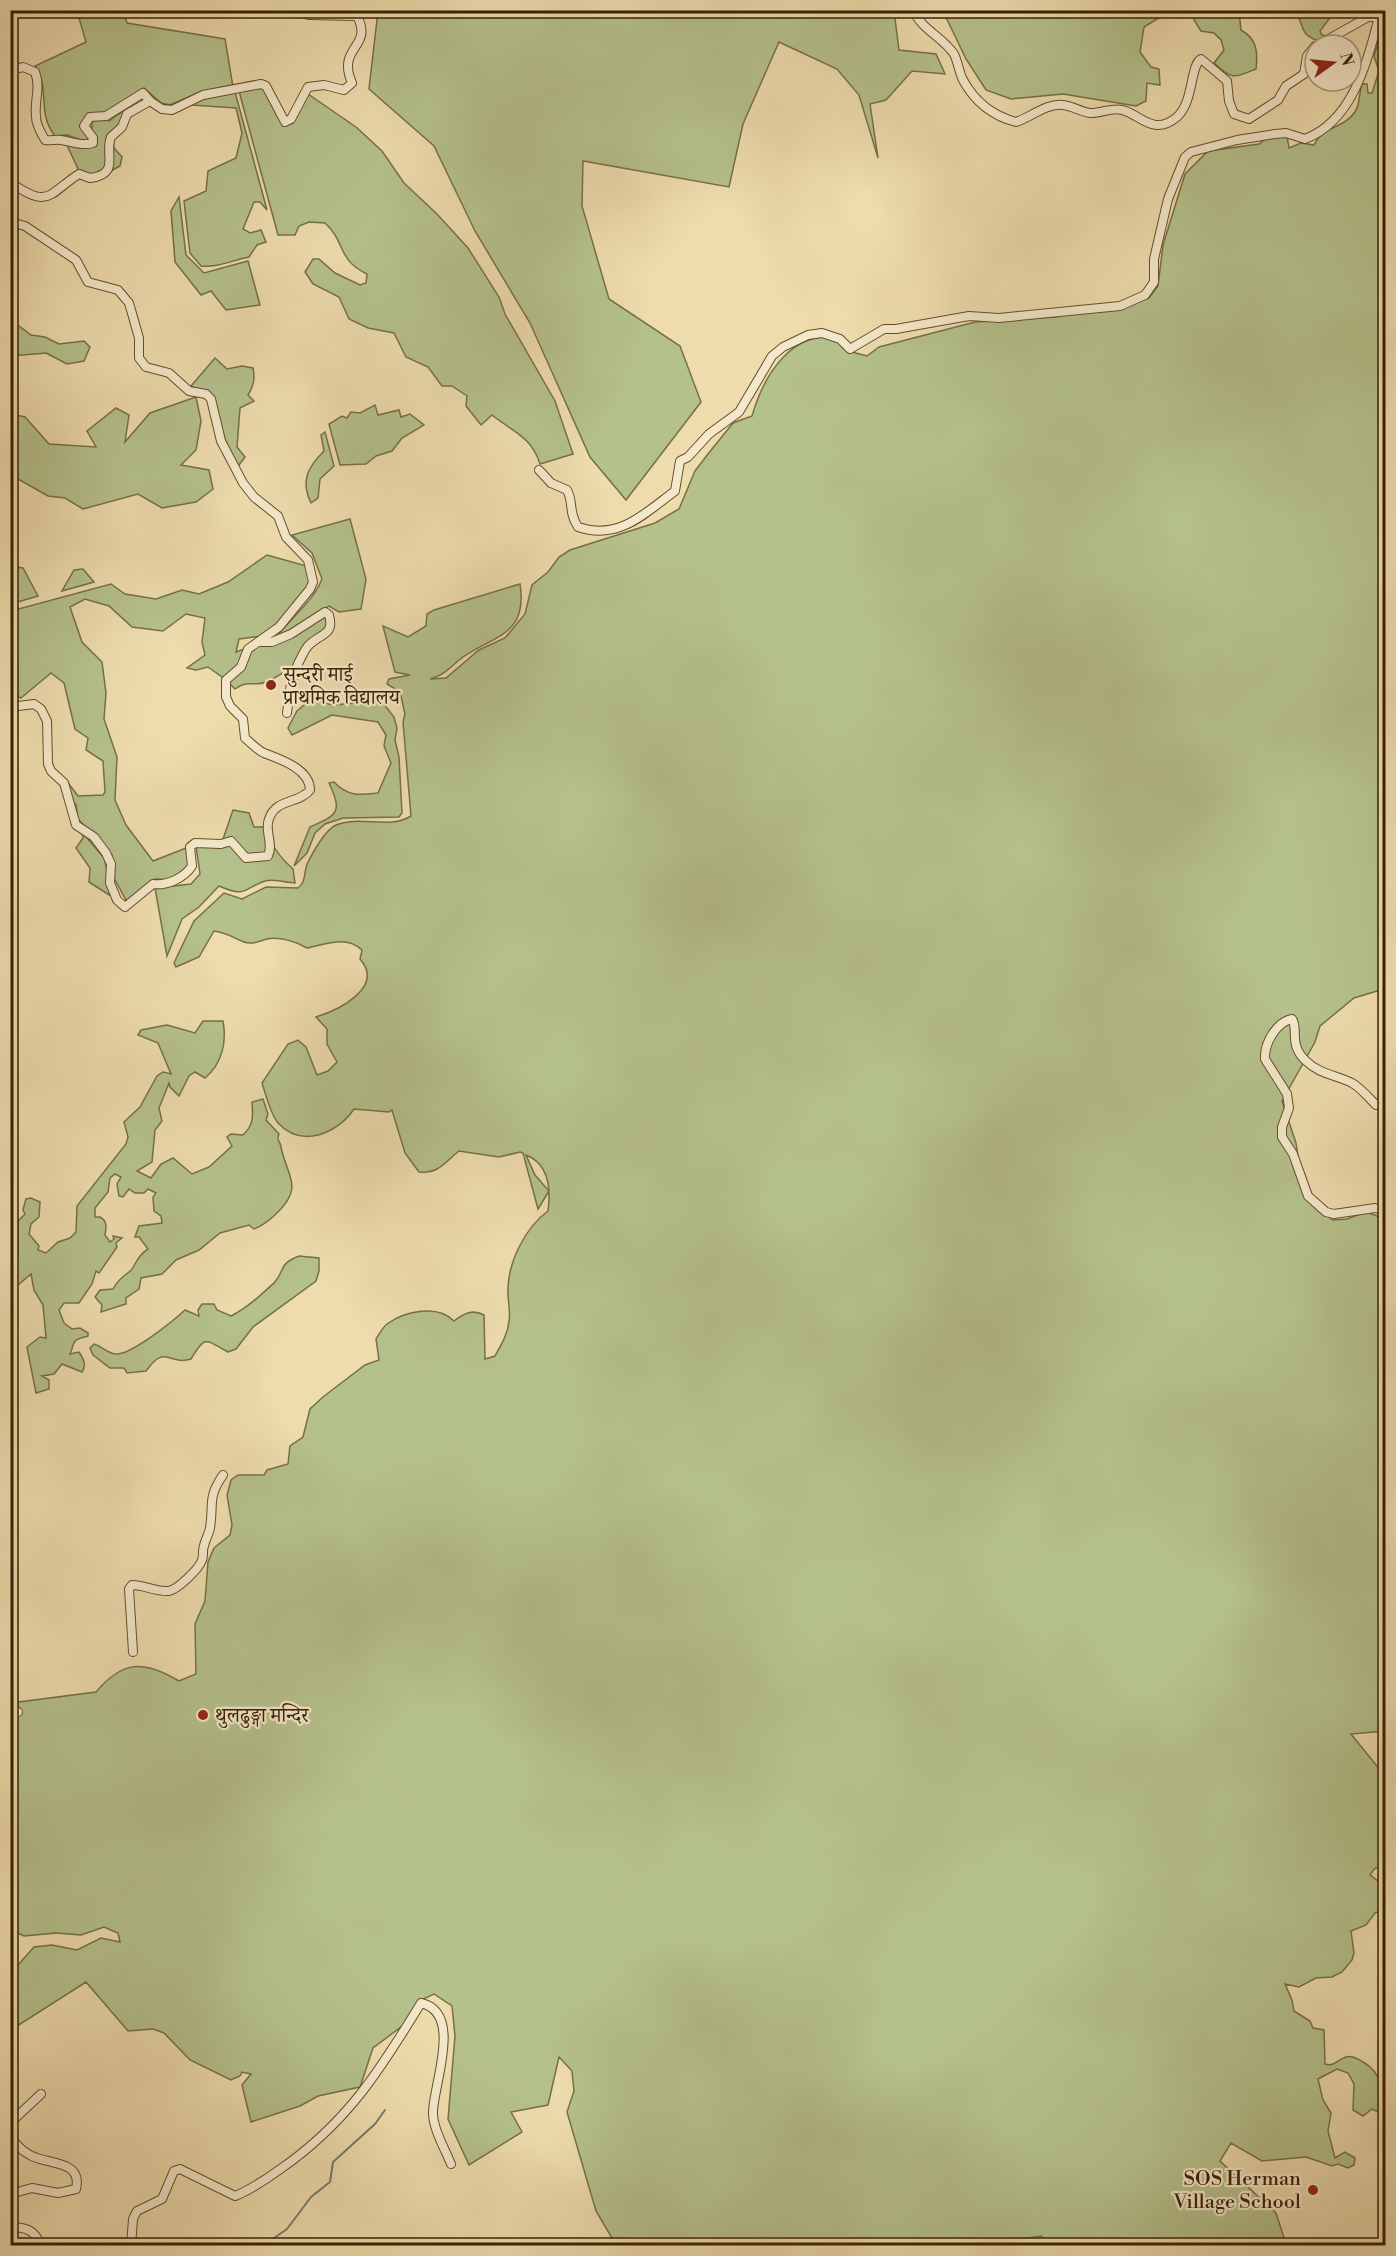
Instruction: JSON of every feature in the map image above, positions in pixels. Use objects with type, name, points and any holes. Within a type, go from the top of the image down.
[{"type":"street","points":[[10,71],[23,67],[31,68],[35,72],[39,87],[35,115],[38,128],[45,140],[49,141],[60,139],[83,145],[93,143],[93,138],[84,126],[90,117],[106,116],[143,93],[162,109],[172,110],[203,95],[261,84],[266,86],[285,122],[291,119],[308,87],[324,86],[344,90],[352,83],[346,70],[346,61],[362,39],[363,27],[357,16],[309,15],[295,10]]},
{"type":"street","points":[[913,10],[923,27],[954,54],[963,80],[978,100],[990,112],[1016,122],[1036,112],[1062,104],[1089,113],[1122,110],[1144,123],[1167,122],[1177,117],[1192,91],[1194,67],[1201,59],[1208,62],[1227,81],[1229,101],[1234,114],[1249,119],[1278,100],[1287,86],[1303,75]]},
{"type":"street","points":[[1342,33],[1368,17],[1382,14]]},
{"type":"street","points":[[539,470],[551,483],[567,490],[571,501],[570,510],[578,527],[589,531],[620,527],[639,520],[675,491],[680,461],[688,457],[709,434],[739,412],[772,356],[794,340],[822,333],[840,339],[850,349],[884,329],[896,329],[969,316],[999,318],[1120,306],[1138,299],[1145,295],[1154,282],[1154,259],[1168,199],[1185,157],[1191,152],[1237,140],[1286,133],[1305,139],[1325,128],[1336,119],[1359,82],[1382,14]]},
{"type":"street","points":[[10,182],[28,194],[39,197],[55,195],[79,174],[96,177],[110,165],[109,142],[122,127],[127,114],[150,101]]},
{"type":"street","points":[[10,222],[25,226],[76,260],[88,282],[118,290],[125,298],[138,332],[142,363],[146,367],[170,373],[189,391],[206,394],[211,399],[221,441],[243,483],[254,497],[278,516],[286,537],[305,554],[312,574],[310,589],[297,602],[286,620],[261,642],[248,649],[241,668],[226,680],[226,696],[230,706],[243,719],[242,729],[245,738],[262,752],[279,758],[296,769],[306,778],[310,790],[305,795],[280,804],[274,810],[268,821],[271,847],[268,856],[246,858],[231,841],[221,844],[195,843],[190,847],[193,860],[185,874],[162,885],[153,884],[125,907],[117,900],[110,884],[109,858],[94,837],[76,825],[74,812],[65,797],[64,783],[51,771],[47,758],[47,721],[41,709],[34,704],[10,707]]},
{"type":"street","points":[[261,642],[279,639],[328,613],[331,628],[328,634],[308,646],[295,670],[289,686],[287,713]]},
{"type":"street","points":[[1386,1100],[1376,1105],[1352,1084],[1322,1072],[1305,1060],[1293,1042],[1295,1026],[1292,1019],[1278,1025],[1270,1039],[1264,1059],[1281,1083],[1289,1101],[1290,1108],[1282,1127],[1282,1137],[1293,1154],[1304,1190],[1326,1212],[1334,1214],[1375,1208],[1386,1211]]},
{"type":"street","points":[[133,1652],[129,1589],[132,1585],[143,1585],[166,1591],[175,1589],[189,1577],[202,1560],[202,1549],[210,1528],[209,1506],[213,1492],[223,1475]]},
{"type":"street","points":[[131,2246],[133,2219],[136,2211],[162,2199],[174,2171],[180,2169],[235,2196],[301,2155],[356,2102],[363,2089],[380,2071],[421,2003],[430,2005],[441,2018],[444,2035],[432,2114],[451,2164]]},
{"type":"street","points":[[10,2123],[41,2094]]},
{"type":"street","points":[[10,2135],[19,2148],[32,2157],[64,2164],[72,2169],[78,2182],[76,2189],[58,2193],[32,2188],[10,2194]]},
{"type":"street","points":[[10,2227],[24,2227],[34,2232],[41,2246]]},
{"type":"green space","points":[[77,11],[123,11],[127,23],[225,39],[233,87],[200,92],[170,105],[161,103],[144,88],[113,113],[88,113],[84,126],[90,138],[84,141],[67,135],[55,136],[46,118],[42,83],[35,66],[86,42]]},
{"type":"green space","points":[[378,11],[894,11],[899,50],[936,54],[945,74],[912,71],[886,100],[870,104],[878,158],[859,95],[837,69],[779,42],[743,124],[729,187],[583,161],[582,206],[609,299],[680,346],[701,402],[626,500],[590,457],[530,323],[475,231],[434,146],[369,89]]},
{"type":"green space","points":[[943,11],[1170,11],[1144,27],[1140,52],[1151,67],[1159,69],[1160,85],[1147,83],[1146,101],[1136,106],[1063,94],[1011,99],[986,90],[966,59]]},
{"type":"green space","points":[[1197,11],[1239,11],[1241,30],[1255,46],[1256,69],[1233,76],[1214,63],[1224,50],[1221,40],[1214,33],[1201,31],[1194,20]]},
{"type":"green space","points":[[1296,11],[1335,11],[1320,31],[1321,33],[1305,33]]},
{"type":"green space","points":[[1385,18],[1385,993],[1377,991],[1354,998],[1320,1026],[1315,1042],[1282,1101],[1296,1143],[1303,1190],[1315,1208],[1333,1220],[1347,1219],[1366,1212],[1380,1217],[1385,1242],[1385,1731],[1351,1734],[1385,1776],[1385,1864],[1374,1869],[1370,1875],[1385,1886],[1385,1909],[1375,1913],[1366,1925],[1351,1931],[1354,1953],[1352,1960],[1342,1972],[1332,1977],[1316,1978],[1299,1987],[1285,1984],[1294,2011],[1310,2021],[1313,2028],[1324,2030],[1325,2064],[1333,2064],[1350,2057],[1363,2062],[1374,2072],[1383,2092],[1385,2115],[1372,2109],[1363,2116],[1353,2110],[1354,2084],[1348,2073],[1337,2069],[1318,2079],[1323,2100],[1331,2113],[1328,2131],[1335,2158],[1345,2152],[1355,2158],[1354,2165],[1348,2168],[1338,2164],[1332,2166],[1306,2157],[1262,2161],[1231,2143],[1220,2161],[1276,2213],[1286,2244],[1184,2245],[1180,2239],[1146,2246],[1106,2238],[1101,2245],[1052,2246],[1041,2236],[1000,2242],[970,2240],[958,2246],[616,2245],[596,2211],[567,2112],[574,2091],[572,2071],[559,2057],[548,2105],[511,2112],[522,2132],[469,2165],[448,2119],[455,2036],[452,2006],[434,1994],[421,2000],[405,2024],[373,2048],[360,2087],[318,2096],[300,2106],[251,2122],[242,2085],[251,2074],[242,2072],[240,2076],[231,2080],[190,2060],[164,2033],[153,2029],[128,2031],[86,1982],[11,2030],[11,1973],[34,1947],[52,1945],[77,1950],[101,1938],[120,1942],[118,1933],[104,1927],[81,1935],[56,1933],[24,1936],[11,1930],[11,1703],[96,1692],[115,1674],[134,1667],[155,1669],[179,1681],[196,1674],[195,1624],[205,1601],[208,1562],[214,1548],[230,1535],[232,1525],[227,1495],[231,1480],[238,1475],[264,1475],[267,1470],[288,1464],[290,1446],[303,1437],[310,1409],[365,1365],[379,1360],[376,1339],[386,1325],[394,1319],[421,1311],[431,1311],[439,1312],[454,1321],[469,1313],[480,1313],[484,1315],[485,1359],[495,1356],[508,1326],[509,1277],[515,1256],[526,1235],[548,1211],[549,1191],[538,1209],[523,1153],[520,1152],[499,1157],[459,1151],[437,1169],[419,1172],[405,1153],[392,1110],[389,1112],[354,1109],[347,1118],[329,1131],[308,1136],[288,1131],[275,1119],[262,1083],[288,1044],[298,1040],[306,1047],[317,1075],[328,1071],[337,1062],[327,1044],[327,1029],[316,1017],[347,1003],[363,988],[367,979],[366,969],[360,959],[362,950],[356,945],[336,942],[307,948],[277,938],[247,943],[214,931],[199,957],[176,967],[174,963],[194,921],[224,893],[242,899],[266,887],[298,888],[303,882],[313,853],[332,827],[355,821],[393,822],[411,816],[403,722],[405,714],[400,692],[387,684],[389,679],[410,675],[395,672],[383,626],[408,637],[426,626],[427,614],[434,610],[520,584],[521,601],[519,614],[514,624],[497,638],[463,657],[444,673],[430,679],[446,678],[479,650],[505,638],[525,614],[532,585],[548,572],[559,557],[570,550],[655,523],[679,509],[695,471],[708,454],[733,423],[752,416],[764,385],[783,357],[795,347],[809,340],[825,337],[843,339],[852,352],[867,356],[879,347],[975,322],[1056,317],[1149,298],[1158,286],[1163,245],[1185,174],[1208,151],[1259,144],[1268,137],[1287,136],[1289,148],[1301,143],[1314,145],[1322,134],[1345,121],[1358,106],[1360,93],[1363,93],[1363,84],[1367,84],[1368,93],[1372,93],[1379,71],[1374,56]],"holes":[[[526,1155],[540,1164],[547,1178],[549,1191],[535,1175]]]},
{"type":"green space","points":[[251,87],[265,88],[283,126],[293,123],[308,94],[356,127],[382,151],[404,183],[468,248],[499,297],[505,314],[555,401],[573,454],[540,464],[532,447],[520,435],[492,415],[481,425],[466,406],[467,396],[452,386],[442,386],[428,367],[406,357],[394,333],[368,328],[349,319],[339,297],[313,284],[305,272],[313,259],[319,259],[335,273],[360,285],[366,283],[367,274],[357,269],[346,257],[332,230],[325,223],[309,222],[299,226],[295,235],[278,235],[239,91]]},
{"type":"green space","points":[[235,92],[267,210],[260,202],[254,202],[243,229],[250,233],[261,230],[266,242],[257,245],[249,257],[219,265],[201,266],[190,253],[184,201],[206,191],[208,171],[236,158],[242,133],[236,108],[191,105],[205,97]]},
{"type":"green space","points":[[133,104],[112,137],[114,148],[122,157],[120,166],[100,177],[80,173],[65,141],[92,144],[92,121],[101,117],[109,121]]},
{"type":"green space","points":[[179,197],[186,255],[204,273],[248,261],[260,305],[226,310],[211,291],[201,295],[175,262],[171,211]]},
{"type":"green space","points":[[11,320],[31,335],[45,337],[59,344],[84,341],[90,347],[84,361],[67,364],[46,353],[11,356]]},
{"type":"green space","points":[[215,358],[227,369],[242,366],[253,368],[252,388],[248,395],[254,401],[240,408],[237,447],[245,457],[239,465],[233,461],[208,395],[191,386]]},
{"type":"green space","points":[[196,397],[201,421],[196,450],[181,465],[209,470],[213,489],[196,502],[162,508],[138,494],[83,509],[65,498],[48,496],[11,475],[11,414],[25,417],[49,444],[96,447],[87,431],[116,408],[129,415],[125,442],[150,413]]},
{"type":"green space","points":[[375,405],[378,415],[399,410],[401,417],[410,414],[424,425],[402,438],[392,451],[376,456],[366,464],[340,465],[329,424],[342,416],[347,418],[351,412],[360,413]]},
{"type":"green space","points":[[325,432],[334,466],[320,479],[318,498],[311,503],[306,488],[307,475],[324,451],[321,435]]},
{"type":"green space","points":[[350,519],[366,579],[361,609],[339,612],[329,606],[309,621],[278,635],[309,601],[322,579],[312,553],[292,535]]},
{"type":"green space","points":[[267,555],[310,567],[314,583],[274,630],[261,636],[239,639],[236,652],[247,648],[239,667],[225,679],[208,667],[196,670],[187,668],[205,655],[202,642],[205,618],[186,614],[163,631],[132,627],[109,606],[85,599],[70,607],[82,642],[102,662],[106,693],[104,719],[117,757],[115,800],[126,825],[153,861],[186,848],[191,861],[176,880],[155,879],[135,897],[126,900],[114,878],[112,855],[78,819],[76,805],[70,798],[66,780],[78,796],[103,795],[105,792],[103,761],[86,750],[88,738],[75,729],[64,683],[51,673],[21,698],[11,694],[11,611],[111,584],[125,594],[156,599],[182,590],[199,594],[228,582]]},
{"type":"green space","points":[[10,566],[23,568],[38,596],[11,604]]},
{"type":"green space","points":[[83,569],[94,582],[62,591],[74,570]]},
{"type":"green space","points":[[329,615],[330,624],[310,647],[301,664],[262,683],[244,684],[235,689],[229,683],[243,659],[253,648],[293,635]]},
{"type":"green space","points":[[377,692],[388,697],[386,707],[394,717],[397,728],[395,740],[399,757],[402,813],[399,817],[343,818],[325,824],[315,833],[307,853],[294,866],[310,827],[332,816],[335,812],[336,801],[329,783],[334,782],[349,793],[378,793],[391,763],[384,746],[386,735],[378,722],[332,715],[292,735],[288,728],[297,711],[311,699],[333,705],[366,702]]},
{"type":"green space","points":[[233,810],[249,813],[254,827],[265,827],[276,850],[293,869],[295,883],[268,880],[240,892],[219,886],[199,907],[182,919],[167,956],[155,888],[191,884],[200,874],[196,846],[221,845]]},
{"type":"green space","points":[[82,832],[104,858],[114,898],[89,882],[90,868],[76,848],[83,838]]},
{"type":"green space","points":[[203,1021],[223,1021],[224,1045],[216,1066],[205,1078],[195,1072],[189,1076],[179,1096],[169,1083],[159,1108],[162,1121],[155,1130],[152,1162],[137,1171],[151,1178],[161,1164],[173,1158],[192,1174],[209,1167],[232,1146],[227,1137],[231,1134],[243,1135],[247,1131],[252,1120],[252,1102],[263,1099],[268,1114],[266,1120],[279,1134],[278,1139],[291,1180],[290,1195],[277,1213],[264,1224],[254,1229],[249,1225],[220,1233],[199,1250],[176,1260],[162,1274],[141,1278],[139,1289],[126,1298],[126,1304],[101,1312],[102,1305],[95,1297],[100,1290],[113,1289],[148,1249],[139,1237],[135,1237],[139,1226],[162,1223],[161,1216],[154,1211],[153,1197],[156,1193],[148,1189],[144,1193],[135,1193],[129,1189],[123,1197],[119,1196],[117,1184],[121,1177],[115,1174],[110,1178],[108,1192],[95,1208],[95,1217],[100,1217],[104,1221],[105,1235],[110,1242],[114,1239],[113,1236],[122,1238],[116,1243],[117,1247],[99,1273],[96,1271],[92,1284],[79,1303],[64,1303],[59,1310],[64,1323],[72,1329],[80,1328],[88,1333],[88,1336],[74,1342],[70,1354],[79,1352],[84,1367],[82,1372],[62,1364],[54,1374],[42,1376],[49,1380],[49,1389],[36,1393],[27,1347],[40,1337],[46,1338],[43,1305],[34,1290],[31,1274],[11,1291],[11,1258],[18,1256],[18,1221],[25,1214],[23,1210],[26,1199],[31,1198],[40,1202],[39,1217],[31,1224],[29,1234],[39,1246],[38,1250],[46,1253],[58,1242],[70,1238],[76,1232],[77,1206],[126,1144],[128,1137],[124,1122],[140,1107],[157,1076],[163,1072],[171,1074],[158,1043],[138,1035],[141,1030],[167,1025],[195,1033]]},
{"type":"green space","points":[[299,1256],[319,1258],[316,1281],[253,1327],[236,1349],[228,1352],[206,1342],[200,1346],[191,1359],[158,1358],[146,1371],[127,1373],[124,1368],[110,1368],[93,1355],[90,1348],[94,1344],[115,1354],[131,1350],[185,1310],[199,1316],[198,1310],[202,1304],[214,1304],[217,1310],[231,1316],[264,1292],[278,1278],[285,1265]]},
{"type":"waterway","points":[[271,2246],[274,2238],[287,2229],[311,2197],[330,2182],[333,2162],[375,2124],[385,2110]]},
{"type":"place","name":"सुन्दरी माई प्राथमिक विद्यालय","points":[[271,685]]},
{"type":"place","name":"थुलढुङ्गा मन्दिर","points":[[203,1715]]},
{"type":"place","name":"SOS Herman Village School","points":[[1313,2190]]}]
